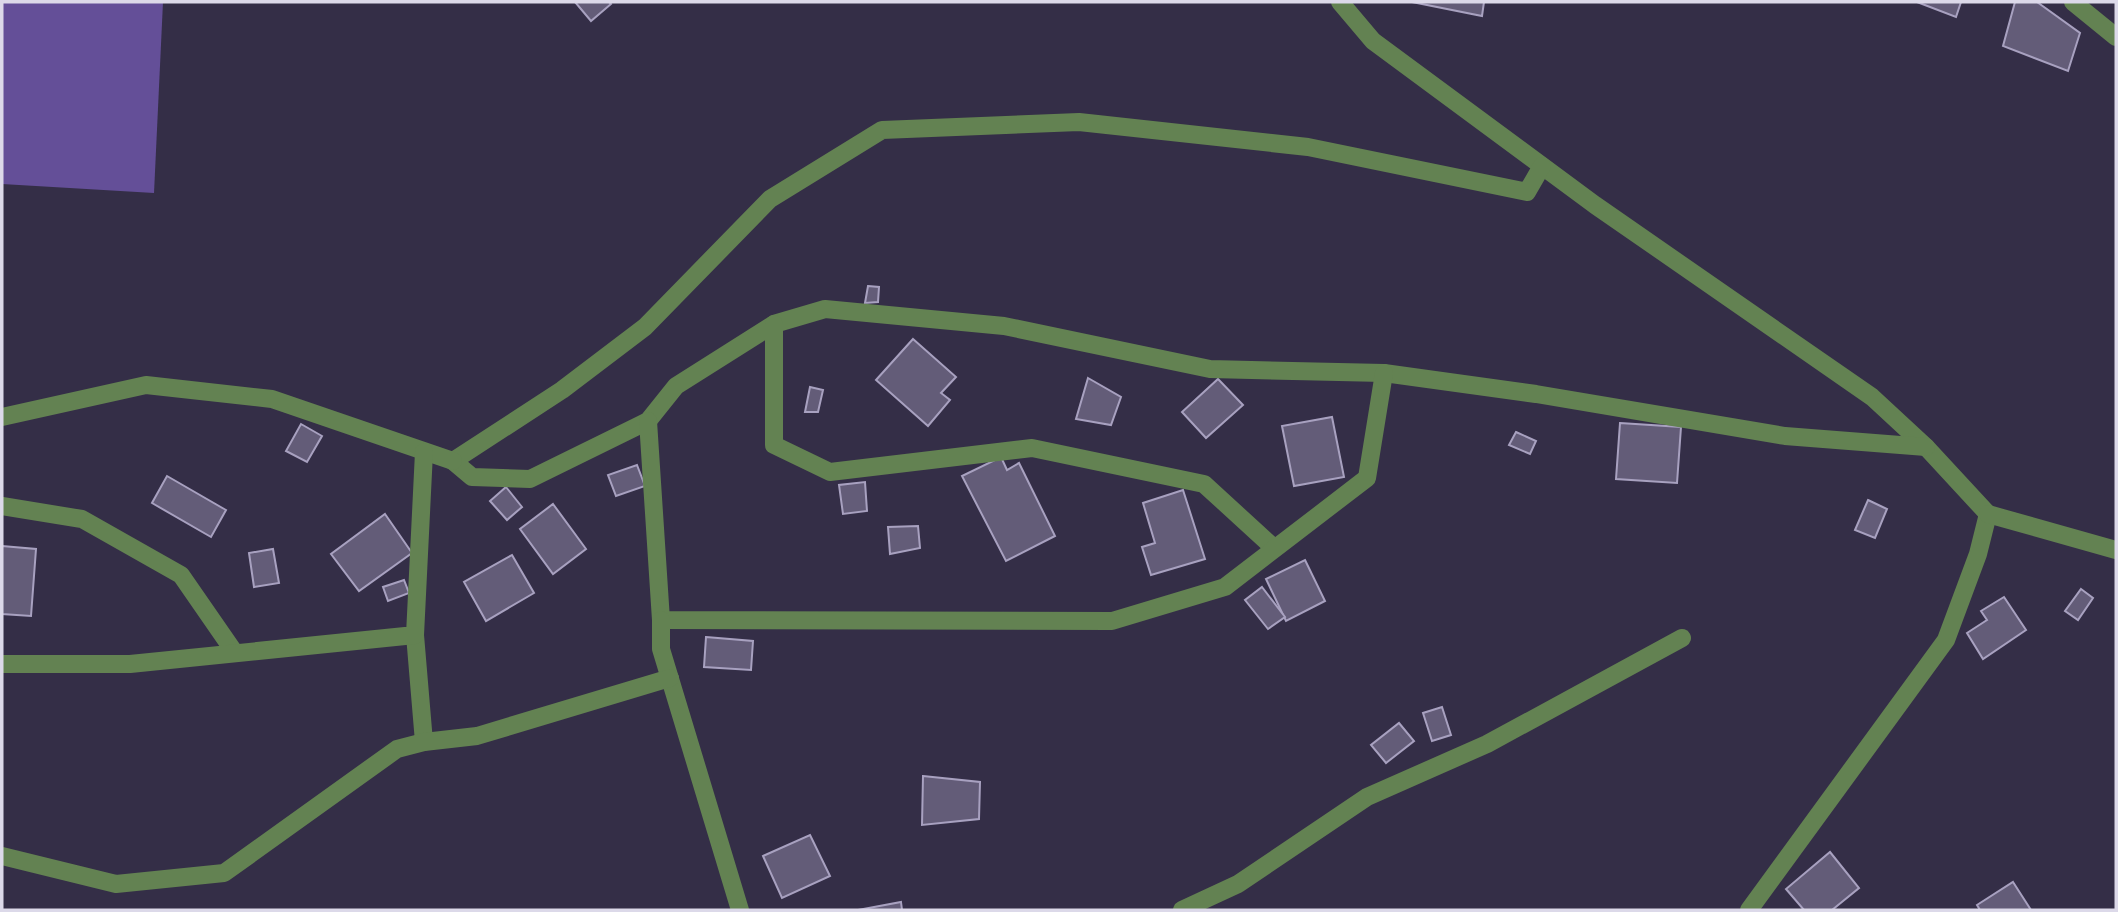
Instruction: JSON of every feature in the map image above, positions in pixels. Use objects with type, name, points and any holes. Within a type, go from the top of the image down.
[{"type":"street","points":[[1340,2],[1373,41],[1542,166],[1872,397],[1926,447],[1988,514],[2116,550]]},
{"type":"street","points":[[2073,2],[2116,37]]},
{"type":"street","points":[[453,461],[562,390],[645,327],[771,199],[882,130],[1079,122],[1308,147],[1527,192],[1542,166]]},
{"type":"street","points":[[2,417],[146,385],[272,399],[453,461],[472,477],[530,479],[648,421],[676,386],[774,324],[825,309],[1004,326],[1210,369],[1384,373],[1536,394],[1785,436],[1926,447]]},
{"type":"street","points":[[774,324],[774,445],[830,472],[1032,448],[1204,484],[1274,548]]},
{"type":"street","points":[[661,620],[1112,621],[1225,587],[1367,478],[1384,373]]},
{"type":"street","points":[[648,421],[661,649],[740,910]]},
{"type":"street","points":[[424,452],[415,635],[424,741]]},
{"type":"street","points":[[2,506],[82,519],[181,575],[235,653]]},
{"type":"street","points":[[1749,910],[1946,640],[1978,554],[1988,514]]},
{"type":"street","points":[[2,664],[130,664],[415,635]]},
{"type":"street","points":[[1182,910],[1238,884],[1367,797],[1487,744],[1682,638]]},
{"type":"street","points":[[2,856],[116,884],[223,873],[397,749],[424,741],[477,736],[670,678]]},
{"type":"shaded area","points":[[2,2],[163,2],[154,193],[2,184]]},
{"type":"building","points":[[575,2],[609,2],[611,4],[591,21]]},
{"type":"building","points":[[1412,2],[1484,2],[1482,16]]},
{"type":"building","points":[[1917,2],[1961,2],[1956,17]]},
{"type":"building","points":[[2015,2],[2037,2],[2080,33],[2068,71],[2003,46]]},
{"type":"building","points":[[868,286],[879,287],[878,302],[865,303]]},
{"type":"building","points":[[913,339],[956,377],[941,393],[950,400],[928,426],[876,380]]},
{"type":"building","points":[[1088,378],[1121,397],[1111,425],[1076,419]]},
{"type":"building","points":[[1218,379],[1243,405],[1206,438],[1182,412]]},
{"type":"building","points":[[810,387],[823,390],[818,412],[805,412]]},
{"type":"building","points":[[1332,417],[1344,477],[1294,486],[1282,426]]},
{"type":"building","points":[[1620,423],[1681,427],[1677,483],[1616,479]]},
{"type":"building","points":[[301,424],[322,436],[307,462],[286,451]]},
{"type":"building","points":[[1516,432],[1536,441],[1530,454],[1509,445]]},
{"type":"building","points":[[1001,457],[1007,470],[1019,463],[1055,536],[1006,561],[962,476]]},
{"type":"building","points":[[637,465],[645,486],[616,496],[608,475]]},
{"type":"building","points":[[167,476],[226,510],[211,537],[152,503]]},
{"type":"building","points":[[865,482],[867,511],[843,514],[839,485]]},
{"type":"building","points":[[506,487],[522,507],[507,520],[490,501]]},
{"type":"building","points":[[1183,490],[1205,559],[1151,575],[1142,547],[1155,543],[1143,503]]},
{"type":"building","points":[[1868,500],[1887,509],[1875,538],[1855,530]]},
{"type":"building","points":[[553,504],[586,549],[553,574],[520,529]]},
{"type":"building","points":[[385,514],[412,553],[359,591],[331,554]]},
{"type":"building","points":[[918,526],[920,548],[890,554],[888,527]]},
{"type":"building","points":[[2,546],[36,549],[31,616],[2,614]]},
{"type":"building","points":[[273,549],[279,583],[254,587],[249,553]]},
{"type":"building","points":[[512,555],[534,593],[486,621],[464,582]]},
{"type":"building","points":[[1305,560],[1325,601],[1286,621],[1266,579]]},
{"type":"building","points":[[404,580],[409,593],[388,601],[383,587]]},
{"type":"building","points":[[1262,587],[1285,617],[1268,629],[1245,600]]},
{"type":"building","points":[[2081,589],[2093,598],[2078,620],[2065,611]]},
{"type":"building","points":[[2004,597],[2026,630],[1983,659],[1967,633],[1987,620],[1981,611]]},
{"type":"building","points":[[706,637],[753,641],[751,670],[704,667]]},
{"type":"building","points":[[1442,707],[1451,735],[1432,741],[1423,713]]},
{"type":"building","points":[[1399,723],[1414,741],[1386,763],[1371,745]]},
{"type":"building","points":[[923,776],[980,782],[979,819],[922,825]]},
{"type":"building","points":[[810,835],[830,876],[782,898],[763,856]]},
{"type":"building","points":[[1830,852],[1859,888],[1832,910],[1804,910],[1786,889]]},
{"type":"building","points":[[2013,882],[2031,910],[1980,910],[1977,905]]},
{"type":"building","points":[[901,902],[902,910],[858,910]]}]
